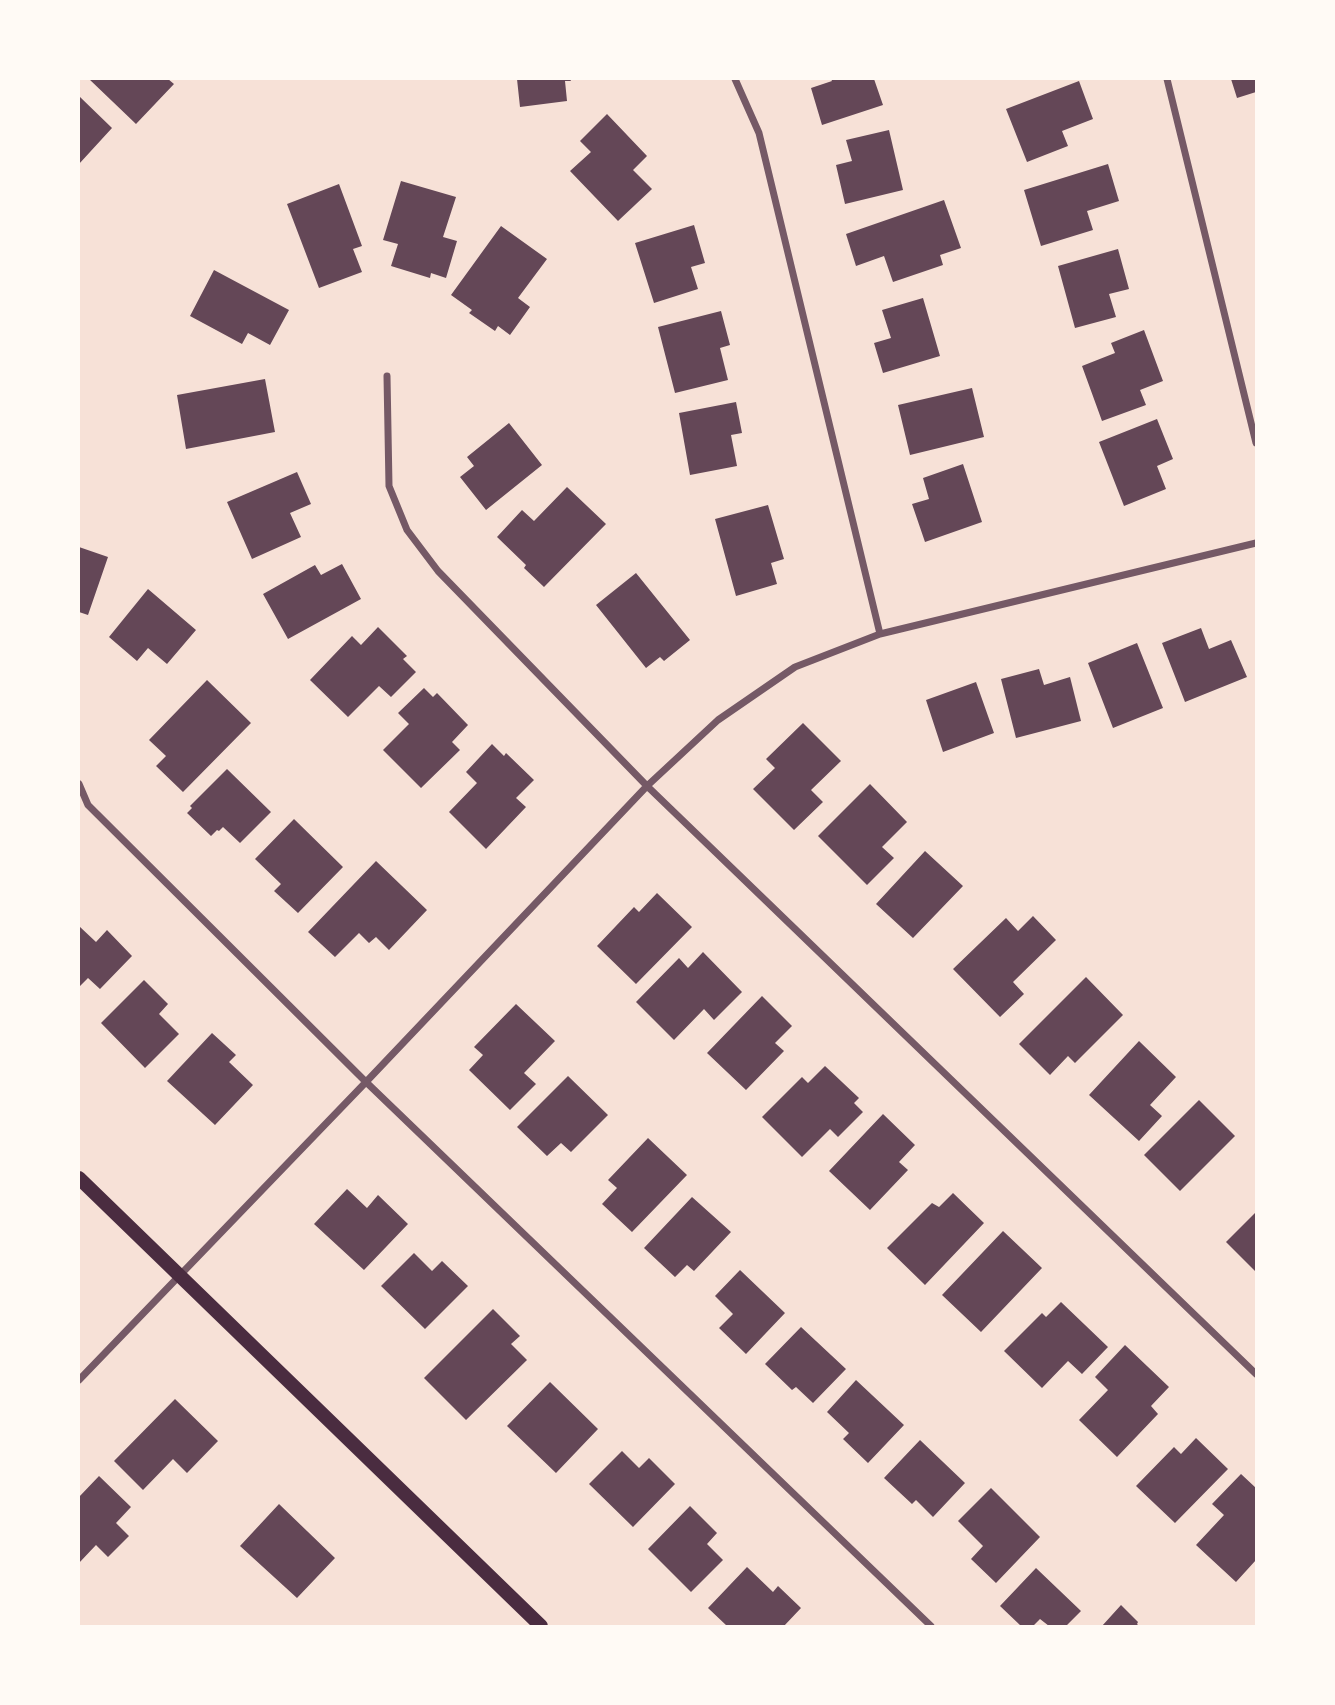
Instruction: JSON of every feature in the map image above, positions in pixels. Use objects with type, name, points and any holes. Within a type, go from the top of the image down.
[{"type":"main road","points":[[79,1178],[541,1626]]},
{"type":"street","points":[[735,79],[759,133],[880,634]]},
{"type":"street","points":[[1167,79],[1256,443]]},
{"type":"street","points":[[387,376],[389,486],[407,530],[438,571],[647,786],[1256,1374]]},
{"type":"street","points":[[79,1380],[647,786],[718,720],[795,667],[880,634],[1256,543]]},
{"type":"street","points":[[79,784],[89,806],[366,1082],[931,1626]]},
{"type":"building","points":[[89,79],[168,79],[174,84],[136,124]]},
{"type":"building","points":[[517,79],[570,79],[571,81],[565,81],[567,101],[520,107]]},
{"type":"building","points":[[831,79],[874,79],[883,105],[822,125],[811,88],[832,81]]},
{"type":"building","points":[[1231,79],[1256,79],[1256,92],[1237,98]]},
{"type":"building","points":[[1079,81],[1093,119],[1062,131],[1068,146],[1027,162],[1006,109]]},
{"type":"building","points":[[79,96],[112,128],[79,164]]},
{"type":"building","points":[[607,114],[647,156],[633,170],[652,189],[618,221],[570,171],[591,152],[580,141]]},
{"type":"building","points":[[889,130],[903,190],[845,204],[836,165],[852,161],[846,140]]},
{"type":"building","points":[[1108,164],[1119,201],[1087,211],[1093,230],[1041,246],[1024,190]]},
{"type":"building","points":[[401,181],[456,197],[443,237],[457,241],[446,278],[431,273],[430,278],[391,266],[398,244],[383,240]]},
{"type":"building","points":[[339,184],[362,246],[353,249],[362,272],[319,288],[287,204]]},
{"type":"building","points":[[944,200],[961,248],[940,255],[943,265],[893,282],[884,256],[856,266],[846,234]]},
{"type":"building","points":[[694,225],[705,263],[691,267],[698,289],[654,303],[635,243]]},
{"type":"building","points":[[501,226],[547,259],[518,298],[530,307],[510,335],[498,326],[495,331],[469,313],[472,310],[451,295]]},
{"type":"building","points":[[1118,249],[1129,289],[1109,294],[1116,317],[1075,328],[1058,266]]},
{"type":"building","points":[[214,270],[289,310],[270,345],[248,333],[242,344],[190,316]]},
{"type":"building","points":[[923,298],[940,356],[883,373],[874,343],[891,338],[882,310]]},
{"type":"building","points":[[721,311],[730,345],[720,348],[728,380],[675,393],[658,327]]},
{"type":"building","points":[[1144,330],[1163,381],[1140,390],[1146,405],[1102,421],[1082,366],[1115,353],[1111,343]]},
{"type":"building","points":[[265,379],[275,432],[186,449],[177,395]]},
{"type":"building","points":[[972,388],[984,437],[910,455],[898,405]]},
{"type":"building","points":[[736,402],[742,433],[731,435],[737,466],[690,475],[679,413]]},
{"type":"building","points":[[1157,419],[1173,459],[1157,466],[1166,489],[1124,506],[1099,442]]},
{"type":"building","points":[[509,423],[542,465],[486,510],[460,477],[474,466],[467,457]]},
{"type":"building","points":[[963,464],[982,522],[925,542],[912,504],[929,499],[923,478]]},
{"type":"building","points":[[297,472],[311,504],[290,513],[301,537],[252,559],[227,502]]},
{"type":"building","points":[[567,487],[606,524],[544,587],[497,537],[522,510],[534,521]]},
{"type":"building","points":[[768,505],[784,559],[771,563],[777,584],[736,596],[715,519]]},
{"type":"building","points":[[79,547],[108,557],[88,615],[79,612]]},
{"type":"building","points":[[342,564],[361,599],[288,639],[263,594],[315,565],[321,575]]},
{"type":"building","points":[[636,573],[690,640],[664,661],[660,657],[646,668],[596,605]]},
{"type":"building","points":[[148,589],[196,630],[167,664],[148,648],[137,661],[109,637]]},
{"type":"building","points":[[378,627],[407,656],[403,659],[416,672],[391,697],[379,686],[348,717],[310,680],[352,636],[361,645]]},
{"type":"building","points":[[1201,628],[1209,649],[1231,640],[1247,677],[1185,702],[1162,643]]},
{"type":"building","points":[[1137,643],[1163,708],[1113,728],[1088,663]]},
{"type":"building","points":[[1039,669],[1044,685],[1070,677],[1081,721],[1016,738],[1001,679]]},
{"type":"building","points":[[207,680],[251,723],[183,792],[156,766],[166,756],[149,740]]},
{"type":"building","points":[[976,682],[994,733],[943,752],[926,700]]},
{"type":"building","points":[[424,688],[433,697],[437,693],[468,725],[452,742],[460,750],[421,788],[383,750],[409,724],[398,713]]},
{"type":"building","points":[[803,723],[841,761],[811,790],[823,802],[794,830],[753,789],[775,768],[766,759]]},
{"type":"building","points":[[492,744],[504,756],[506,753],[534,780],[516,798],[526,807],[486,849],[449,812],[477,783],[466,772]]},
{"type":"building","points":[[227,769],[271,812],[240,843],[223,827],[211,836],[187,813],[192,808],[190,806]]},
{"type":"building","points":[[870,784],[907,822],[882,847],[894,858],[867,885],[818,836]]},
{"type":"building","points":[[294,819],[343,867],[298,913],[274,891],[281,884],[255,859]]},
{"type":"building","points":[[925,851],[963,886],[913,938],[876,904]]},
{"type":"building","points":[[376,861],[427,910],[389,950],[376,937],[369,943],[359,933],[335,957],[308,932]]},
{"type":"building","points":[[657,893],[692,927],[636,984],[597,946],[634,907],[639,912]]},
{"type":"building","points":[[1033,916],[1056,940],[1013,982],[1024,994],[1000,1017],[953,969],[1006,918],[1018,931]]},
{"type":"building","points":[[79,926],[96,942],[107,930],[132,956],[100,989],[88,978],[79,987]]},
{"type":"building","points":[[703,952],[742,992],[714,1020],[704,1009],[674,1040],[636,1002],[679,958],[688,968]]},
{"type":"building","points":[[1086,977],[1123,1015],[1075,1063],[1068,1056],[1050,1075],[1019,1044]]},
{"type":"building","points":[[144,980],[168,1004],[159,1014],[179,1034],[145,1068],[101,1023]]},
{"type":"building","points":[[762,996],[792,1026],[775,1043],[784,1051],[746,1090],[707,1053]]},
{"type":"building","points":[[516,1004],[555,1041],[524,1073],[536,1084],[510,1110],[469,1070],[483,1055],[474,1047]]},
{"type":"building","points":[[212,1033],[236,1055],[229,1062],[253,1085],[215,1125],[167,1081]]},
{"type":"building","points":[[1139,1041],[1176,1077],[1150,1105],[1162,1116],[1139,1141],[1089,1095]]},
{"type":"building","points":[[825,1066],[859,1098],[854,1103],[863,1112],[838,1137],[830,1129],[802,1157],[762,1117],[802,1077],[808,1083]]},
{"type":"building","points":[[568,1076],[608,1115],[571,1152],[561,1143],[547,1156],[517,1127]]},
{"type":"building","points":[[1199,1100],[1235,1136],[1180,1191],[1144,1155]]},
{"type":"building","points":[[883,1114],[915,1145],[899,1162],[908,1170],[870,1210],[829,1171]]},
{"type":"building","points":[[648,1138],[687,1175],[632,1232],[602,1204],[617,1188],[608,1180]]},
{"type":"building","points":[[347,1189],[367,1208],[378,1195],[408,1224],[364,1270],[314,1224]]},
{"type":"building","points":[[953,1193],[984,1223],[925,1285],[887,1248],[932,1203],[939,1207]]},
{"type":"building","points":[[692,1197],[731,1232],[694,1271],[687,1265],[675,1277],[644,1248]]},
{"type":"building","points":[[1256,1212],[1256,1272],[1226,1242]]},
{"type":"building","points":[[1003,1231],[1042,1268],[981,1332],[942,1295]]},
{"type":"building","points":[[414,1253],[432,1271],[442,1261],[468,1286],[425,1329],[381,1286]]},
{"type":"building","points":[[740,1270],[785,1313],[746,1354],[719,1328],[733,1314],[715,1296]]},
{"type":"building","points":[[1061,1302],[1108,1347],[1082,1374],[1068,1361],[1042,1388],[1004,1351],[1042,1313],[1046,1317]]},
{"type":"building","points":[[493,1309],[520,1336],[511,1344],[527,1360],[466,1420],[424,1378]]},
{"type":"building","points":[[801,1327],[846,1369],[813,1403],[796,1387],[792,1390],[765,1364]]},
{"type":"building","points":[[1125,1345],[1169,1387],[1151,1406],[1158,1414],[1117,1457],[1079,1420],[1108,1390],[1095,1377]]},
{"type":"building","points":[[856,1380],[904,1425],[868,1463],[843,1439],[849,1433],[827,1412]]},
{"type":"building","points":[[550,1382],[598,1429],[556,1473],[507,1426]]},
{"type":"building","points":[[175,1399],[218,1441],[187,1473],[173,1459],[143,1490],[114,1461]]},
{"type":"building","points":[[1196,1438],[1228,1469],[1175,1523],[1136,1486],[1174,1447],[1181,1454]]},
{"type":"building","points":[[920,1440],[965,1483],[933,1517],[916,1500],[912,1504],[884,1478]]},
{"type":"building","points":[[622,1451],[639,1468],[649,1458],[675,1484],[633,1527],[589,1484]]},
{"type":"building","points":[[1241,1474],[1256,1488],[1256,1560],[1236,1582],[1196,1545],[1224,1515],[1212,1504]]},
{"type":"building","points":[[99,1476],[131,1507],[116,1523],[129,1536],[108,1557],[96,1545],[79,1563],[79,1497]]},
{"type":"building","points":[[991,1488],[1040,1537],[996,1583],[971,1559],[983,1546],[958,1521]]},
{"type":"building","points":[[279,1504],[335,1558],[297,1598],[240,1546]]},
{"type":"building","points":[[690,1506],[717,1533],[707,1544],[723,1560],[691,1592],[648,1549]]},
{"type":"building","points":[[747,1567],[773,1592],[778,1586],[801,1608],[784,1626],[727,1626],[708,1608]]},
{"type":"building","points":[[1036,1568],[1081,1611],[1066,1626],[1049,1626],[1040,1619],[1033,1626],[1021,1626],[1000,1606]]},
{"type":"building","points":[[1121,1605],[1139,1626],[1102,1626]]}]
